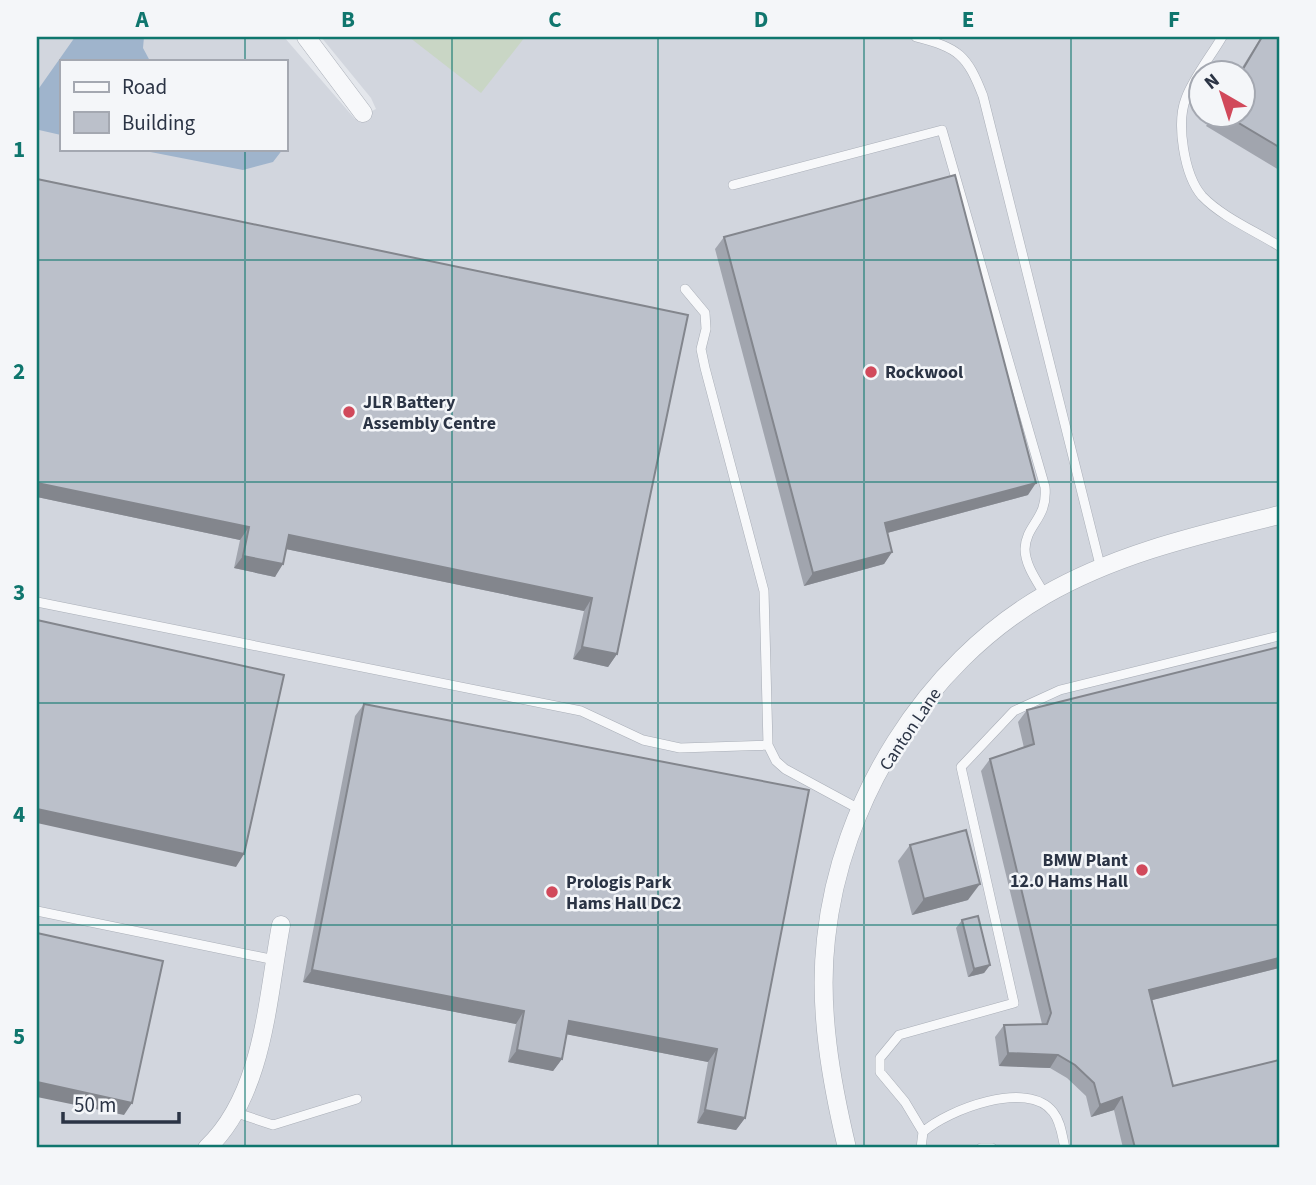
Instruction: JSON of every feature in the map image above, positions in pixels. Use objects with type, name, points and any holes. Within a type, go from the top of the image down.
[{"type":"street","points":[[306,37],[363,113]]},
{"type":"street","name":"Canton Lane","points":[[847,1148],[829,1052],[824,991],[825,940],[834,886],[859,809],[923,702],[959,662],[1006,622],[1045,595],[1101,569],[1172,542],[1279,515]]},
{"type":"street","points":[[207,1148],[237,1113],[256,1058],[281,925]]},
{"type":"lane","points":[[916,37],[956,49],[971,66],[983,96],[1101,569]]},
{"type":"lane","points":[[1222,37],[1186,97],[1180,125],[1184,149],[1201,194],[1215,207],[1279,246]]},
{"type":"lane","points":[[733,185],[942,130],[1045,486],[1046,501],[1042,515],[1027,536],[1025,551],[1030,569],[1045,595]]},
{"type":"lane","points":[[685,289],[705,313],[706,329],[701,349],[705,368],[764,591],[768,745],[776,761],[785,769],[859,809]]},
{"type":"lane","points":[[37,602],[582,711],[643,740],[680,748],[768,745]]},
{"type":"lane","points":[[921,1148],[923,1132],[905,1102],[880,1072],[880,1058],[899,1035],[1014,1003],[961,767],[1014,711],[1060,690],[1279,636]]},
{"type":"lane","points":[[37,911],[275,960]]},
{"type":"lane","points":[[923,1132],[947,1115],[1009,1097],[1024,1096],[1042,1102],[1054,1112],[1065,1148]]},
{"type":"lane","points":[[237,1113],[273,1125],[357,1099]]},
{"type":"lane","points":[[981,1148],[992,1148]]},
{"type":"shaded area","points":[[37,37],[284,37],[355,119],[376,109],[371,98],[321,37],[1279,37],[1279,1148],[37,1148]]},
{"type":"green space","points":[[409,37],[525,37],[481,93]]},
{"type":"water","points":[[75,37],[144,37],[143,48],[149,60],[60,60],[60,135],[39,130],[37,91]]},
{"type":"water","points":[[140,150],[282,150],[273,162],[243,170]]},
{"type":"building","points":[[1262,37],[1279,37],[1279,147],[1250,130],[1256,130],[1256,60],[1248,60]]},
{"type":"building","name":"Rockwool","points":[[955,175],[1036,483],[885,523],[892,552],[813,573],[724,237]]},
{"type":"building","name":"JLR Battery Assembly Centre","points":[[37,179],[688,315],[617,654],[582,647],[592,598],[289,535],[283,564],[243,556],[249,527],[37,483]]},
{"type":"building","points":[[37,620],[284,675],[244,854],[37,809]]},
{"type":"building","name":"BMW Plant 12.0 Hams Hall","points":[[1279,647],[1279,958],[1149,990],[1173,1086],[1279,1060],[1279,1148],[1135,1148],[1122,1097],[1100,1105],[1094,1083],[1075,1065],[1058,1055],[1008,1053],[1004,1025],[1047,1024],[1051,1013],[990,759],[1034,744],[1027,710]]},
{"type":"building","name":"Prologis Park Hams Hall DC2","points":[[364,704],[809,790],[745,1118],[705,1110],[717,1049],[569,1021],[562,1059],[517,1050],[524,1011],[312,970]]},
{"type":"building","points":[[966,830],[980,884],[924,899],[910,845]]},
{"type":"building","points":[[978,916],[990,965],[974,969],[962,920]]},
{"type":"building","points":[[37,933],[163,961],[132,1103],[37,1082]]},
{"type":"place","name":"Rockwool","points":[[871,372]]},
{"type":"place","name":"JLR Battery Assembly Centre","points":[[349,412]]},
{"type":"place","name":"BMW Plant 12.0 Hams Hall","points":[[1142,870]]},
{"type":"place","name":"Prologis Park Hams Hall DC2","points":[[552,892]]}]
